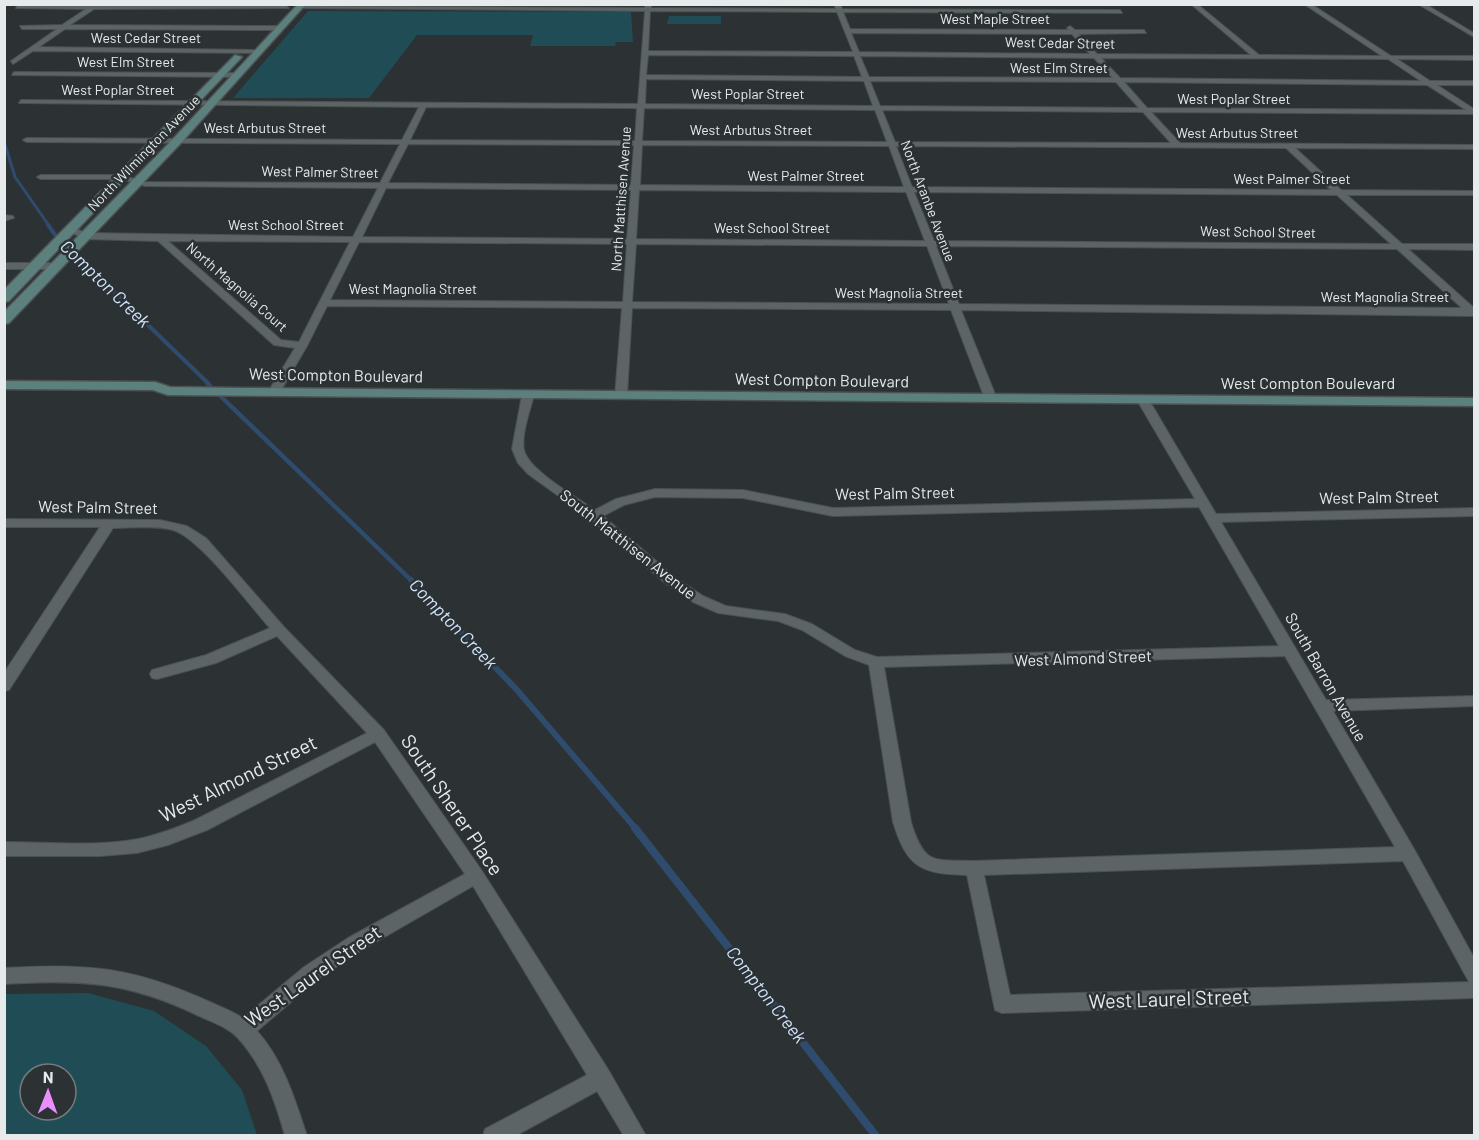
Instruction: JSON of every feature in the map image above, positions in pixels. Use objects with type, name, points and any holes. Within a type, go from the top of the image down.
[{"type":"main road","points":[[258,36],[288,6]]},
{"type":"main road","name":"North Wilmington Avenue","points":[[4,320],[177,141],[301,6]]},
{"type":"main road","name":"North Wilmington Avenue","points":[[4,298],[251,43]]},
{"type":"main road","name":"West Compton Boulevard","points":[[4,385],[155,386],[168,391]]},
{"type":"main road","name":"West Compton Boulevard","points":[[4,396],[148,397],[168,391],[192,391],[1474,402]]},
{"type":"street","points":[[1048,4],[1061,18]]},
{"type":"street","points":[[1193,4],[1258,57]]},
{"type":"street","points":[[1306,4],[1474,112]]},
{"type":"street","points":[[1420,4],[1474,34]]},
{"type":"street","points":[[13,62],[95,6]]},
{"type":"street","points":[[18,7],[288,6]]},
{"type":"street","points":[[301,6],[838,7],[1120,12]]},
{"type":"street","name":"North Matthisen Avenue","points":[[621,396],[648,7]]},
{"type":"street","points":[[838,7],[847,31]]},
{"type":"street","points":[[1067,25],[1178,146]]},
{"type":"street","points":[[22,27],[280,28]]},
{"type":"street","name":"West Maple Street","points":[[847,31],[1144,32]]},
{"type":"street","name":"North Aranbe Avenue","points":[[847,31],[991,399]]},
{"type":"street","name":"West Cedar Street","points":[[32,49],[260,51]]},
{"type":"street","name":"West Cedar Street","points":[[645,52],[1474,58]]},
{"type":"street","name":"West Elm Street","points":[[14,74],[237,75]]},
{"type":"street","name":"West Elm Street","points":[[643,78],[1474,83]]},
{"type":"street","name":"West Poplar Street","points":[[21,102],[876,106],[1474,112]]},
{"type":"street","points":[[274,392],[302,346],[424,104]]},
{"type":"street","name":"West Arbutus Street","points":[[27,140],[1474,147]]},
{"type":"street","points":[[1288,146],[1473,312]]},
{"type":"street","name":"West Palmer Street","points":[[41,177],[122,177],[137,182],[382,187],[1474,193]]},
{"type":"street","name":"West School Street","points":[[71,230],[84,236],[160,238],[1474,247]]},
{"type":"street","name":"North Magnolia Court","points":[[160,238],[278,343],[302,346]]},
{"type":"street","points":[[4,266],[57,265]]},
{"type":"street","name":"West Magnolia Street","points":[[324,303],[1473,312]]},
{"type":"street","name":"South Matthisen Avenue","points":[[528,395],[518,449],[522,460],[532,471],[594,515],[670,580],[698,598],[723,610],[780,617],[807,627],[850,653],[876,662]]},
{"type":"street","name":"South Barron Avenue","points":[[1143,400],[1408,854],[1474,975]]},
{"type":"street","name":"West Palm Street","points":[[594,515],[620,502],[655,493],[743,494],[833,512],[1203,503]]},
{"type":"street","name":"West Palm Street","points":[[1212,518],[1474,512]]},
{"type":"street","name":"West Palm Street","points":[[4,523],[160,524],[177,526],[190,532]]},
{"type":"street","points":[[4,686],[109,523]]},
{"type":"street","name":"South Sherer Place","points":[[190,532],[201,541],[279,630],[378,734],[476,876],[636,1136]]},
{"type":"street","points":[[157,674],[211,659],[279,630]]},
{"type":"street","name":"West Almond Street","points":[[876,662],[1290,651]]},
{"type":"street","points":[[876,662],[902,822],[908,843],[924,864],[938,867],[974,868],[1408,854]]},
{"type":"street","points":[[1322,706],[1474,701]]},
{"type":"street","name":"West Almond Street","points":[[4,849],[100,849],[137,846],[168,838],[201,825],[378,734]]},
{"type":"street","name":"West Laurel Street","points":[[974,868],[1002,1004],[1474,990]]},
{"type":"street","name":"West Laurel Street","points":[[4,976],[61,974],[118,978],[192,1003],[243,1030],[312,973],[355,944],[476,876]]},
{"type":"street","points":[[243,1030],[269,1064],[285,1098],[296,1136]]},
{"type":"street","points":[[493,1136],[602,1078]]},
{"type":"shaded area","points":[[308,11],[631,12],[633,42],[615,42],[616,46],[530,46],[533,35],[417,35],[369,98],[233,98]]},
{"type":"shaded area","points":[[669,16],[721,16],[721,24],[667,24]]},
{"type":"shaded area","points":[[88,993],[154,1011],[206,1046],[242,1090],[257,1135],[5,1135],[5,994]]},
{"type":"waterway","name":"Compton Creek","points":[[4,141],[15,177],[50,227]]},
{"type":"waterway","name":"Compton Creek","points":[[48,225],[56,236],[209,384]]},
{"type":"waterway","name":"Compton Creek","points":[[207,383],[412,581]]},
{"type":"waterway","name":"Compton Creek","points":[[412,581],[517,690],[637,830]]},
{"type":"waterway","name":"Compton Creek","points":[[635,828],[876,1136]]}]
